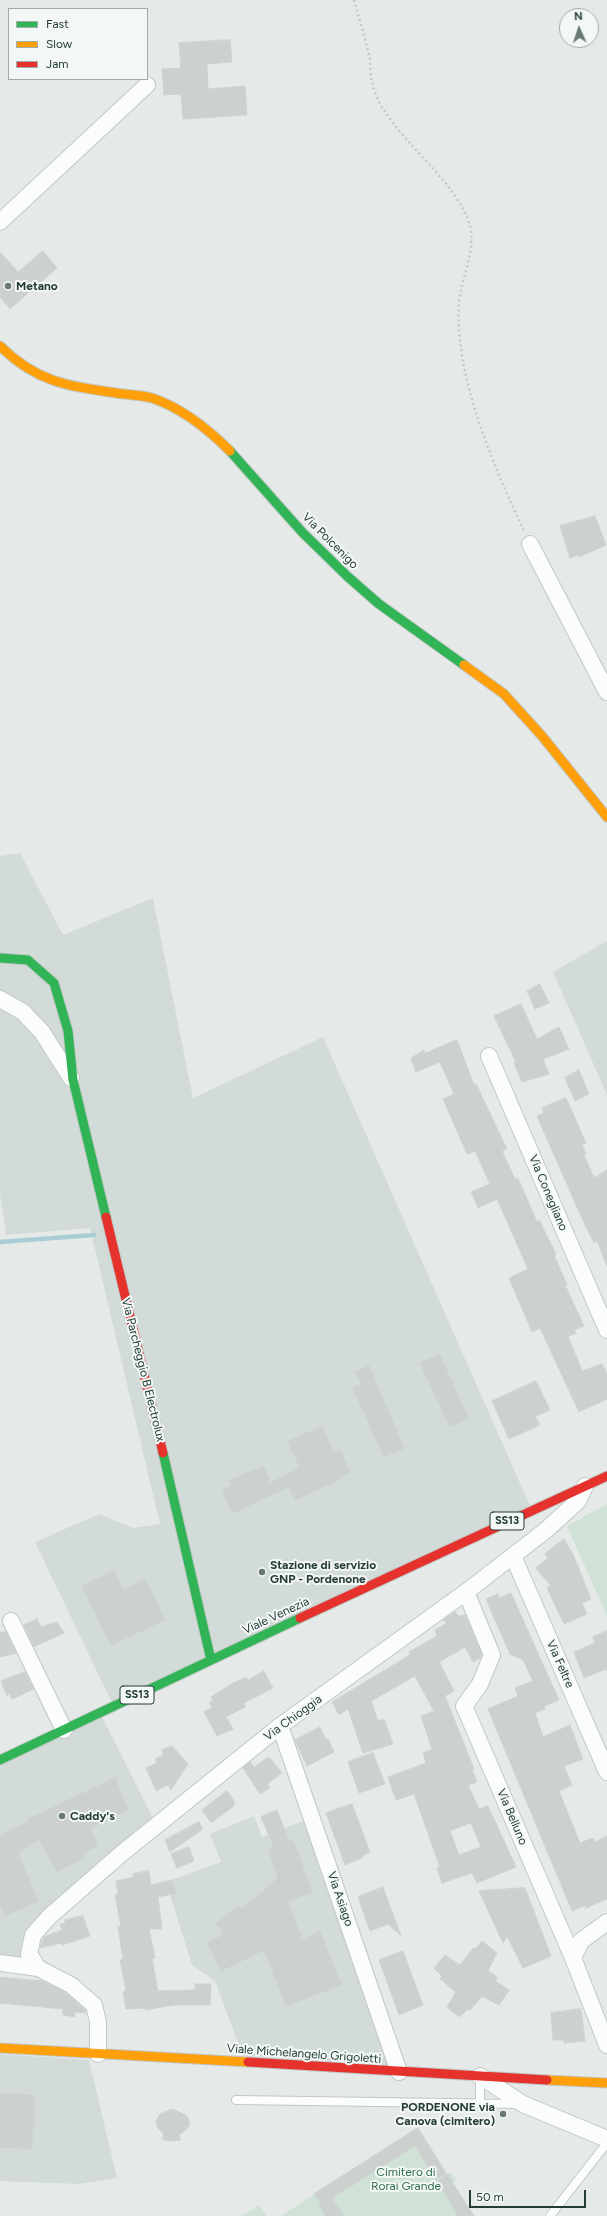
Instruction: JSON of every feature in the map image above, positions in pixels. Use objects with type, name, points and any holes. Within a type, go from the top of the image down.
[{"type":"street","points":[[0,222],[147,85]]},
{"type":"street","name":"Via Polcenigo","points":[[0,346],[14,359],[42,376],[67,386],[152,398],[182,412],[212,432],[232,452],[302,532],[347,576],[379,604],[504,694],[542,736],[607,816]]},
{"type":"street","points":[[530,544],[607,692]]},
{"type":"street","name":"Via Parcheggio B Electrolux","points":[[0,958],[28,960],[54,983],[68,1032],[73,1080],[183,1534],[210,1660]]},
{"type":"street","name":"Via Parcheggio B Electrolux","points":[[0,999],[23,1012],[42,1032],[73,1080]]},
{"type":"street","name":"Via Conegliano","points":[[489,1056],[607,1330]]},
{"type":"street","name":"Viale Venezia","points":[[0,1760],[210,1660],[607,1476]]},
{"type":"street","name":"Via Chioggia","points":[[38,1968],[29,1954],[33,1935],[50,1916],[121,1854],[280,1726],[466,1592],[546,1532],[578,1501],[585,1486]]},
{"type":"street","name":"Via Feltre","points":[[513,1556],[607,1772]]},
{"type":"street","name":"Via Belluno","points":[[466,1592],[492,1655],[480,1684],[464,1706],[573,1958],[607,2045]]},
{"type":"street","points":[[11,1621],[64,1730]]},
{"type":"street","name":"Via Asiago","points":[[280,1726],[399,2072]]},
{"type":"street","points":[[573,1958],[581,1941],[607,1922]]},
{"type":"street","points":[[0,1963],[38,1968],[71,1985],[94,2005],[98,2022],[98,2054]]},
{"type":"street","name":"Viale Michelangelo Grigoletti","points":[[0,2048],[607,2083]]},
{"type":"street","points":[[480,2076],[523,2104],[607,2139]]},
{"type":"lane","points":[[480,2076],[480,2104]]},
{"type":"lane","points":[[236,2100],[523,2104]]},
{"type":"lane","points":[[550,2216],[607,2143]]},
{"type":"path","points":[[354,0],[369,57],[372,83],[383,109],[402,135],[457,198],[470,226],[470,256],[459,303],[462,348],[470,391],[483,436],[501,483],[530,544]]},
{"type":"shaded area","points":[[20,853],[63,935],[153,898],[193,1098],[323,1037],[530,1506],[112,1703],[35,1542],[99,1514],[133,1528],[160,1524],[90,1228],[6,1235],[0,1194],[0,856]]},
{"type":"shaded area","points":[[607,941],[607,1095],[553,972]]},
{"type":"shaded area","points":[[102,1717],[155,1822],[49,1912],[28,1961],[0,1958],[0,1765]]},
{"type":"shaded area","points":[[254,1816],[262,1837],[303,1821],[388,2065],[243,2056],[215,1981],[192,1965],[166,1882],[221,1862],[210,1834]]},
{"type":"shaded area","points":[[0,2054],[89,2060],[117,2178],[78,2184],[0,2181]]},
{"type":"green space","points":[[607,1504],[607,1616],[567,1526]]},
{"type":"green space","name":"Cimitero di Rorai Grande","points":[[418,2128],[447,2174],[451,2172],[456,2180],[451,2184],[474,2216],[281,2216]]},
{"type":"green space","points":[[259,2205],[267,2216],[241,2216]]},
{"type":"building","points":[[230,40],[232,62],[207,64],[208,89],[245,86],[247,115],[183,119],[181,94],[164,95],[162,69],[181,68],[179,43]]},
{"type":"building","points":[[43,251],[57,268],[10,309],[0,297],[0,252],[18,272]]},
{"type":"building","points":[[595,516],[606,545],[579,557],[578,555],[570,558],[560,526]]},
{"type":"building","points":[[540,984],[549,1003],[535,1009],[527,991]]},
{"type":"building","points":[[521,1004],[537,1039],[559,1027],[569,1049],[543,1059],[549,1074],[522,1082],[514,1063],[516,1062],[494,1016]]},
{"type":"building","points":[[457,1040],[474,1085],[476,1084],[507,1149],[502,1151],[515,1179],[518,1178],[537,1222],[539,1220],[556,1254],[554,1255],[567,1285],[565,1285],[584,1326],[574,1330],[576,1333],[568,1336],[582,1371],[602,1364],[607,1374],[607,1399],[579,1412],[540,1328],[532,1332],[509,1278],[528,1269],[497,1199],[478,1208],[471,1192],[490,1184],[475,1151],[467,1154],[443,1099],[454,1094],[440,1062],[416,1072],[411,1058],[424,1050],[425,1053]]},
{"type":"building","points":[[579,1070],[589,1094],[575,1101],[565,1078]]},
{"type":"building","points":[[566,1098],[586,1143],[582,1144],[586,1154],[584,1155],[594,1178],[607,1170],[607,1266],[597,1241],[594,1243],[580,1214],[537,1116],[544,1113],[542,1108]]},
{"type":"building","points":[[440,1355],[468,1418],[450,1427],[420,1363]]},
{"type":"building","points":[[369,1366],[404,1448],[384,1457],[353,1388],[362,1385],[356,1372]]},
{"type":"building","points":[[536,1381],[550,1410],[535,1416],[540,1425],[509,1439],[492,1401]]},
{"type":"building","points":[[322,1427],[334,1453],[340,1450],[350,1472],[338,1478],[339,1480],[295,1500],[289,1487],[233,1513],[222,1490],[232,1486],[230,1480],[264,1466],[270,1483],[300,1468],[288,1441]]},
{"type":"building","points":[[564,1539],[573,1554],[591,1599],[582,1603],[587,1614],[564,1624],[547,1588],[551,1586],[536,1568],[548,1558],[545,1554]]},
{"type":"building","points":[[114,1571],[123,1590],[145,1579],[165,1620],[111,1645],[82,1586]]},
{"type":"building","points":[[511,1593],[559,1700],[544,1706],[545,1709],[535,1713],[543,1737],[570,1725],[583,1759],[564,1766],[572,1785],[559,1791],[580,1843],[593,1838],[595,1842],[607,1836],[607,1899],[586,1908],[585,1905],[572,1911],[488,1709],[518,1696],[515,1688],[533,1681],[523,1660],[510,1654],[486,1599],[498,1594],[499,1598]]},
{"type":"building","points":[[456,1612],[458,1616],[465,1615],[482,1655],[473,1662],[465,1647],[439,1662],[454,1691],[445,1696],[474,1769],[472,1769],[477,1782],[468,1785],[479,1809],[488,1806],[516,1867],[477,1883],[472,1873],[442,1883],[437,1868],[440,1867],[414,1794],[396,1800],[388,1777],[426,1763],[423,1753],[432,1749],[421,1716],[434,1711],[415,1676],[371,1701],[378,1721],[384,1719],[393,1744],[363,1753],[348,1709],[339,1715],[332,1702],[410,1655],[409,1652],[437,1636],[435,1630],[447,1623],[443,1620]],"holes":[[[471,1823],[481,1847],[459,1855],[450,1831]]]},
{"type":"building","points":[[37,1619],[41,1627],[57,1622],[64,1633],[34,1647],[24,1625]]},
{"type":"building","points":[[607,1631],[607,1671],[606,1669],[584,1678],[574,1652],[595,1643],[593,1637]]},
{"type":"building","points":[[6,1632],[16,1653],[0,1657],[0,1633]]},
{"type":"building","points":[[264,1671],[273,1688],[244,1703],[245,1707],[226,1717],[233,1729],[217,1736],[204,1712],[212,1708],[209,1703],[213,1700],[211,1697],[246,1677],[248,1680]]},
{"type":"building","points":[[25,1672],[34,1689],[12,1699],[9,1693],[7,1696],[1,1681]]},
{"type":"building","points":[[320,1727],[334,1752],[307,1766],[295,1740]]},
{"type":"building","points":[[172,1746],[188,1764],[171,1790],[168,1785],[156,1791],[146,1768],[157,1763],[155,1759],[163,1755],[162,1750]]},
{"type":"building","points":[[373,1753],[385,1784],[359,1793],[348,1762]]},
{"type":"building","points":[[269,1757],[282,1773],[267,1784],[270,1788],[260,1794],[243,1768],[250,1762],[254,1767]]},
{"type":"building","points":[[115,1778],[128,1809],[90,1829],[98,1846],[83,1853],[85,1857],[57,1872],[39,1839],[18,1853],[38,1901],[5,1916],[0,1906],[0,1835],[30,1821],[29,1819]]},
{"type":"building","points":[[227,1791],[234,1801],[234,1806],[211,1823],[202,1810]]},
{"type":"building","points":[[352,1804],[370,1852],[362,1856],[362,1858],[345,1865],[326,1813]]},
{"type":"building","points":[[277,1810],[289,1841],[293,1840],[312,1892],[288,1901],[302,1940],[320,1931],[341,1985],[286,2006],[264,1950],[221,1971],[207,1943],[225,1934],[216,1923],[239,1905],[242,1909],[278,1878],[268,1850],[274,1847],[261,1817]]},
{"type":"building","points":[[199,1822],[203,1829],[170,1852],[165,1840]]},
{"type":"building","points":[[189,1847],[194,1861],[177,1868],[171,1854]]},
{"type":"building","points":[[149,1871],[151,1885],[172,1880],[176,1893],[158,1897],[162,1929],[149,1929],[155,1958],[152,1959],[158,1991],[195,1990],[195,1984],[211,1984],[210,2005],[173,2005],[145,2010],[145,2008],[126,2009],[123,1992],[126,1991],[120,1960],[123,1959],[118,1927],[121,1927],[115,1895],[118,1894],[116,1881],[134,1877],[133,1874]]},
{"type":"building","points":[[383,1887],[401,1936],[388,1924],[370,1931],[358,1897]]},
{"type":"building","points":[[525,1888],[551,1956],[523,1968],[507,1936],[503,1943],[479,1891]]},
{"type":"building","points":[[83,1916],[90,1936],[62,1945],[61,1943],[40,1948],[44,1937],[62,1930],[60,1924],[65,1923],[65,1920]]},
{"type":"building","points":[[482,1941],[497,1953],[488,1970],[498,1978],[494,1980],[509,1990],[499,2005],[482,1996],[470,2010],[468,2009],[459,2017],[447,2007],[456,1992],[440,1979],[442,1976],[434,1968],[445,1955],[460,1965],[473,1948],[475,1949]]},
{"type":"building","points":[[403,1951],[423,2005],[399,2015],[379,1960]]},
{"type":"building","points":[[0,1977],[42,1981],[66,1993],[85,2010],[86,2013],[75,2012],[75,2017],[63,2015],[63,2009],[0,2003]]},
{"type":"building","points":[[581,2009],[585,2041],[564,2043],[564,2040],[553,2040],[551,2013]]},
{"type":"building","points":[[0,2093],[35,2095],[32,2149],[0,2147]]},
{"type":"building","points":[[173,2109],[187,2116],[190,2123],[188,2128],[179,2135],[181,2140],[169,2141],[162,2139],[164,2134],[157,2127],[156,2121],[160,2114]]},
{"type":"building","points":[[418,2128],[446,2173],[436,2179],[415,2146],[332,2198],[344,2216],[326,2216],[319,2206],[322,2204],[314,2194]]},
{"type":"building","points":[[448,2174],[474,2216],[458,2216],[438,2181]]},
{"type":"waterway","points":[[0,1242],[94,1235]]},
{"type":"traffic: fast","points":[[230,451],[302,532],[347,576],[379,604],[464,665]]},
{"type":"traffic: fast","points":[[0,958],[28,960],[54,983],[68,1031],[73,1080],[106,1217]]},
{"type":"traffic: fast","points":[[163,1453],[211,1660]]},
{"type":"traffic: fast","points":[[0,1760],[300,1618]]},
{"type":"traffic: slow","points":[[0,346],[27,368],[40,375],[68,385],[148,397],[174,407],[194,420],[230,451]]},
{"type":"traffic: slow","points":[[464,665],[504,694],[542,736],[607,817]]},
{"type":"traffic: slow","points":[[0,2048],[248,2062]]},
{"type":"traffic: slow","points":[[547,2080],[607,2083]]},
{"type":"traffic: jam","points":[[106,1217],[163,1453]]},
{"type":"traffic: jam","points":[[300,1618],[607,1476]]},
{"type":"traffic: jam","points":[[248,2062],[547,2080]]},
{"type":"place","name":"Metano","points":[[8,286]]},
{"type":"place","name":"Stazione di servizio GNP - Pordenone","points":[[262,1572]]},
{"type":"place","name":"Caddy's","points":[[62,1816]]},
{"type":"place","name":"PORDENONE via Canova (cimitero)","points":[[503,2114]]}]
